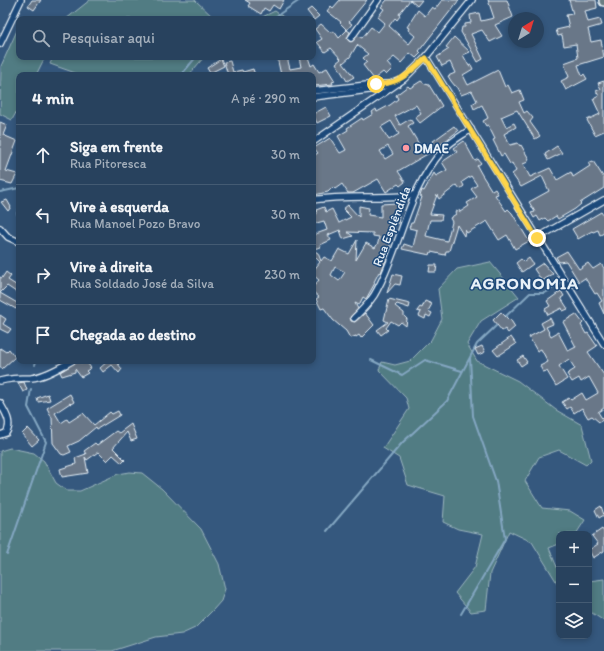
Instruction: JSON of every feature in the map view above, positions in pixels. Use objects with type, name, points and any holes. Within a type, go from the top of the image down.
[{"type":"street","points":[[0,44],[21,0]]},
{"type":"street","points":[[351,38],[378,0]]},
{"type":"street","points":[[316,140],[404,79],[426,58],[472,0]]},
{"type":"street","points":[[426,58],[604,344]]},
{"type":"street","points":[[316,97],[377,89],[387,84],[404,79]]},
{"type":"street","points":[[316,91],[387,84]]},
{"type":"street","name":"Rua Esplêndida","points":[[354,318],[377,291],[392,258],[413,195],[428,168],[445,147],[471,129]]},
{"type":"street","points":[[316,199],[330,197],[390,198],[413,195]]},
{"type":"street","points":[[537,238],[604,200]]},
{"type":"street","points":[[0,228],[8,237],[16,241]]},
{"type":"street","points":[[0,380],[10,378],[30,378],[43,375],[66,364]]},
{"type":"street","points":[[0,403],[9,420],[9,430],[0,435]]},
{"type":"green space","points":[[90,0],[195,0],[212,16],[70,16]]},
{"type":"green space","points":[[275,11],[282,16],[264,16]]},
{"type":"green space","points":[[16,33],[16,60],[44,60],[38,72],[16,72],[16,113],[12,120],[0,114],[1,66]]},
{"type":"green space","points":[[52,60],[202,60],[192,72],[73,72],[50,64]]},
{"type":"green space","points":[[490,262],[519,297],[481,321],[467,344],[477,361],[518,381],[556,410],[582,425],[591,460],[586,465],[559,450],[539,457],[525,481],[542,508],[570,511],[585,520],[578,531],[556,531],[556,545],[549,548],[556,565],[556,581],[532,542],[509,531],[490,573],[486,610],[471,612],[455,593],[475,567],[483,534],[458,529],[443,522],[445,496],[408,485],[399,458],[383,448],[409,409],[406,398],[379,370],[382,362],[395,365],[410,361],[431,340],[442,319],[438,289],[457,269]]},
{"type":"green space","points":[[10,448],[34,453],[44,461],[56,483],[67,491],[80,491],[118,474],[130,472],[142,473],[162,489],[201,529],[219,564],[225,589],[221,601],[195,628],[182,634],[156,637],[112,651],[0,651],[0,451]]},
{"type":"green space","points":[[604,579],[604,621],[592,613],[592,581]]},
{"type":"building","points":[[32,0],[41,0],[34,10],[28,6]]},
{"type":"building","points":[[245,0],[284,0],[279,9],[273,5],[269,11],[264,8],[261,14],[248,6],[250,3]]},
{"type":"building","points":[[340,0],[367,0],[349,22],[352,24],[347,30],[340,23],[341,22],[327,11],[331,6],[333,8]]},
{"type":"building","points":[[387,0],[410,0],[399,14],[400,16],[397,20],[395,18],[389,26],[409,44],[415,36],[408,30],[409,28],[407,27],[418,10],[425,16],[432,7],[435,9],[442,0],[459,0],[419,51],[421,53],[416,58],[410,53],[401,63],[394,57],[387,63],[392,69],[386,75],[383,72],[374,79],[363,65],[367,62],[363,58],[368,54],[357,45],[350,57],[343,63],[354,77],[347,81],[336,63],[341,59],[331,48],[325,52],[317,42],[322,39],[316,28],[321,24],[330,32],[334,31],[339,38],[347,30],[350,32],[347,39],[350,42],[358,36],[362,38],[371,27],[378,32],[385,23],[378,17],[384,9],[381,7]]},
{"type":"building","points":[[410,0],[422,0],[417,6]]},
{"type":"building","points":[[488,0],[507,0],[511,12],[508,12],[508,19],[495,25],[502,36],[490,42],[482,30],[471,34],[483,59],[478,62],[461,32],[462,27],[465,27],[465,24],[471,23],[470,15],[479,13],[481,21],[494,18]]},
{"type":"building","points":[[569,0],[596,0],[597,8],[585,11],[588,22],[600,19],[602,25],[588,29],[591,42],[601,40],[604,57],[578,65],[582,76],[584,74],[587,79],[566,90],[561,81],[569,77],[564,63],[578,58],[576,44],[564,46],[562,35],[558,36],[556,30],[569,27],[566,15],[573,14]]},
{"type":"building","points":[[311,8],[319,16],[316,18],[316,16],[311,16],[307,11]]},
{"type":"building","points":[[454,37],[470,52],[463,55],[469,66],[471,65],[473,69],[463,75],[468,85],[498,70],[505,87],[508,85],[512,93],[520,90],[524,100],[519,102],[524,113],[527,111],[533,118],[530,122],[540,136],[535,139],[517,110],[501,117],[506,127],[514,123],[516,127],[504,134],[510,145],[518,143],[520,146],[521,145],[529,159],[527,160],[528,162],[523,164],[530,177],[550,168],[557,180],[571,172],[573,177],[590,166],[588,163],[593,161],[604,178],[604,188],[580,203],[581,204],[575,209],[558,219],[556,216],[548,221],[545,218],[540,221],[537,216],[534,218],[531,213],[535,212],[529,202],[549,191],[542,176],[521,187],[512,174],[516,171],[512,163],[510,164],[504,154],[501,156],[488,125],[486,126],[483,121],[488,118],[482,105],[474,109],[472,104],[477,101],[472,91],[461,95],[451,81],[448,76],[455,73],[450,62],[442,66],[437,57],[449,49],[446,47]]},
{"type":"building","points":[[219,60],[221,60],[224,66],[212,72],[209,72],[207,68]]},
{"type":"building","points":[[278,60],[288,60],[290,69],[301,67],[300,60],[309,60],[311,66],[314,64],[319,72],[327,68],[335,81],[332,82],[333,84],[316,86],[316,72],[280,72]]},
{"type":"building","points":[[230,61],[233,72],[227,72],[224,62]]},
{"type":"building","points":[[253,69],[254,72],[243,72]]},
{"type":"building","points":[[421,81],[429,85],[442,106],[420,123],[415,117],[421,113],[416,105],[395,116],[400,125],[410,119],[413,123],[408,126],[422,149],[454,126],[458,131],[431,152],[398,171],[405,182],[400,186],[398,184],[386,192],[378,179],[353,193],[348,193],[342,184],[335,189],[333,187],[328,192],[316,195],[316,154],[318,153],[316,147],[330,138],[340,153],[346,150],[338,136],[362,118],[363,120],[373,114],[372,112],[376,109],[377,112],[390,105],[398,99],[396,95],[408,86],[410,88]],"holes":[[[391,121],[399,134],[389,140],[381,127]],[[388,146],[393,154],[385,159],[380,151]]]},
{"type":"building","points":[[604,81],[604,131],[595,135],[587,120],[600,114],[593,99],[599,96],[596,91],[601,89],[598,83]]},
{"type":"building","points":[[326,107],[331,116],[317,123],[316,112]]},
{"type":"building","points":[[0,122],[7,125],[3,135],[16,141],[6,171],[16,174],[16,176],[12,184],[0,181]]},
{"type":"building","points":[[464,141],[475,161],[478,159],[481,163],[477,166],[492,191],[495,189],[498,194],[495,195],[506,211],[508,209],[512,213],[529,241],[515,249],[507,235],[499,240],[487,221],[467,233],[465,230],[464,236],[457,225],[449,251],[446,251],[445,255],[431,252],[430,255],[402,249],[404,244],[413,247],[417,230],[409,228],[411,223],[413,223],[422,197],[420,196],[422,190],[424,191],[434,173],[436,176],[447,170],[442,162],[457,152],[454,148]],"holes":[[[471,176],[477,185],[471,189],[477,197],[467,203],[469,206],[460,212],[459,210],[455,212],[456,214],[450,218],[452,222],[447,241],[426,236],[430,220],[441,220],[442,215],[430,214],[437,195],[439,199],[457,185],[460,189],[464,186],[462,182]]]},
{"type":"building","points":[[557,146],[562,153],[548,160],[545,154]]},
{"type":"building","points":[[7,200],[11,207],[8,211],[1,202]]},
{"type":"building","points":[[397,203],[397,215],[399,215],[398,224],[394,223],[394,233],[390,233],[390,250],[381,273],[379,272],[366,299],[363,297],[359,305],[355,303],[358,309],[350,317],[351,321],[355,322],[365,313],[374,325],[361,338],[359,335],[350,338],[346,331],[333,320],[324,308],[321,309],[316,299],[319,297],[316,294],[316,284],[319,280],[316,278],[316,267],[320,262],[316,258],[316,252],[321,261],[324,257],[332,261],[339,249],[349,254],[357,240],[356,260],[366,243],[375,248],[379,237],[373,236],[373,233],[347,232],[353,236],[343,239],[340,230],[328,235],[331,240],[320,245],[321,247],[316,248],[316,234],[327,230],[324,221],[316,223],[316,210],[324,207],[326,212],[332,209],[339,223],[351,217],[343,209],[348,205],[359,217],[359,206],[369,208],[368,215],[381,217],[381,204]],"holes":[[[335,267],[345,272],[339,281],[331,275]]]},
{"type":"building","points":[[601,212],[604,216],[604,233],[600,235],[598,230],[592,231],[578,239],[572,229]]},
{"type":"building","points":[[567,251],[579,269],[588,263],[593,269],[601,264],[604,268],[604,314],[599,303],[602,301],[597,293],[595,294],[585,278],[579,282],[566,261],[559,262],[556,257]]},
{"type":"building","points":[[529,258],[533,264],[522,272],[516,263],[521,259],[524,262]]},
{"type":"building","points":[[543,263],[553,274],[542,281],[534,269]]},
{"type":"building","points":[[430,265],[437,265],[436,272],[429,272]]},
{"type":"building","points":[[6,272],[11,276],[8,280],[16,285],[16,292],[7,286],[0,293],[0,277],[2,278]]},
{"type":"building","points":[[393,274],[402,276],[400,285],[395,284],[387,293]]},
{"type":"building","points":[[561,291],[564,296],[561,298],[568,309],[563,311],[562,308],[548,315],[545,309],[550,306],[547,301]]},
{"type":"building","points":[[0,293],[16,302],[16,309],[0,300]]},
{"type":"building","points":[[389,299],[410,304],[409,308],[397,304],[395,306],[404,313],[404,316],[407,319],[406,326],[401,322],[398,325],[391,321],[386,328],[388,330],[381,335],[377,330],[388,322],[384,320]]},
{"type":"building","points":[[425,301],[432,304],[428,311],[432,313],[430,317],[426,315],[425,319],[419,316],[421,312],[417,311],[420,307],[422,308]]},
{"type":"building","points":[[501,312],[509,320],[510,319],[515,327],[508,333],[505,329],[502,331],[493,320]]},
{"type":"building","points":[[576,314],[583,323],[581,325],[586,334],[588,333],[597,346],[588,352],[604,375],[604,408],[598,412],[603,420],[599,422],[592,416],[588,418],[582,408],[574,413],[570,407],[567,409],[562,402],[569,398],[571,400],[582,393],[586,400],[598,393],[589,377],[581,382],[579,378],[572,382],[567,374],[575,369],[569,359],[559,366],[567,379],[556,386],[547,371],[543,372],[540,366],[548,362],[541,349],[537,351],[529,337],[544,329],[541,323],[550,318],[553,324],[546,327],[551,336],[558,332],[568,351],[576,347],[563,322]]},
{"type":"building","points":[[0,315],[6,319],[3,324],[11,329],[8,333],[0,329]]},
{"type":"building","points":[[511,337],[516,344],[498,356],[493,350]]},
{"type":"building","points":[[482,346],[485,352],[478,355],[475,349]]},
{"type":"building","points":[[0,348],[6,352],[9,349],[15,357],[2,369],[0,366]]},
{"type":"building","points":[[523,356],[527,362],[521,366],[517,360]]},
{"type":"building","points":[[73,364],[88,364],[91,368],[86,371],[88,373],[81,377],[75,369],[75,372],[62,376],[60,372]]},
{"type":"building","points":[[105,364],[118,364],[122,369],[119,373],[112,365],[103,372],[100,368]]},
{"type":"building","points":[[24,382],[27,390],[23,392],[18,383]]},
{"type":"building","points":[[48,394],[50,400],[38,402],[37,398]]},
{"type":"building","points":[[70,394],[74,402],[55,413],[61,423],[67,419],[69,422],[83,413],[94,425],[110,412],[112,414],[118,411],[120,415],[97,429],[96,427],[79,441],[68,446],[71,452],[64,455],[61,454],[53,443],[52,418],[47,408]]},
{"type":"building","points":[[131,424],[137,439],[131,441],[127,432],[113,448],[125,460],[122,463],[113,455],[107,461],[98,452],[87,460],[85,457],[88,473],[62,477],[60,469],[76,464],[75,458],[86,454],[84,451],[95,443],[97,445],[116,431],[119,433]]},
{"type":"building","points":[[28,428],[39,440],[32,446],[22,434]]},
{"type":"building","points":[[601,506],[604,515],[599,518],[595,510]]},
{"type":"building","points":[[602,529],[604,532],[604,551],[593,558],[592,548],[598,544],[592,536]]},
{"type":"waterway","points":[[276,16],[300,0]]},
{"type":"waterway","points":[[184,72],[194,60]]},
{"type":"waterway","points":[[0,192],[16,189]]},
{"type":"waterway","points":[[504,318],[530,293],[545,293],[560,284]]},
{"type":"waterway","points":[[327,531],[402,443],[447,401],[477,344],[498,324]]},
{"type":"waterway","points":[[461,614],[505,539],[496,481],[473,416],[470,358]]},
{"type":"waterway","points":[[371,360],[402,375],[425,360],[462,371]]},
{"type":"waterway","points":[[7,555],[46,442],[28,407],[31,389]]},
{"type":"place","name":"DMAE","points":[[406,148]]},
{"type":"district","name":"AGRONOMIA","points":[[525,283]]},
{"type":"route","points":[[376,84],[387,84],[404,79],[426,58],[537,238]]}]
